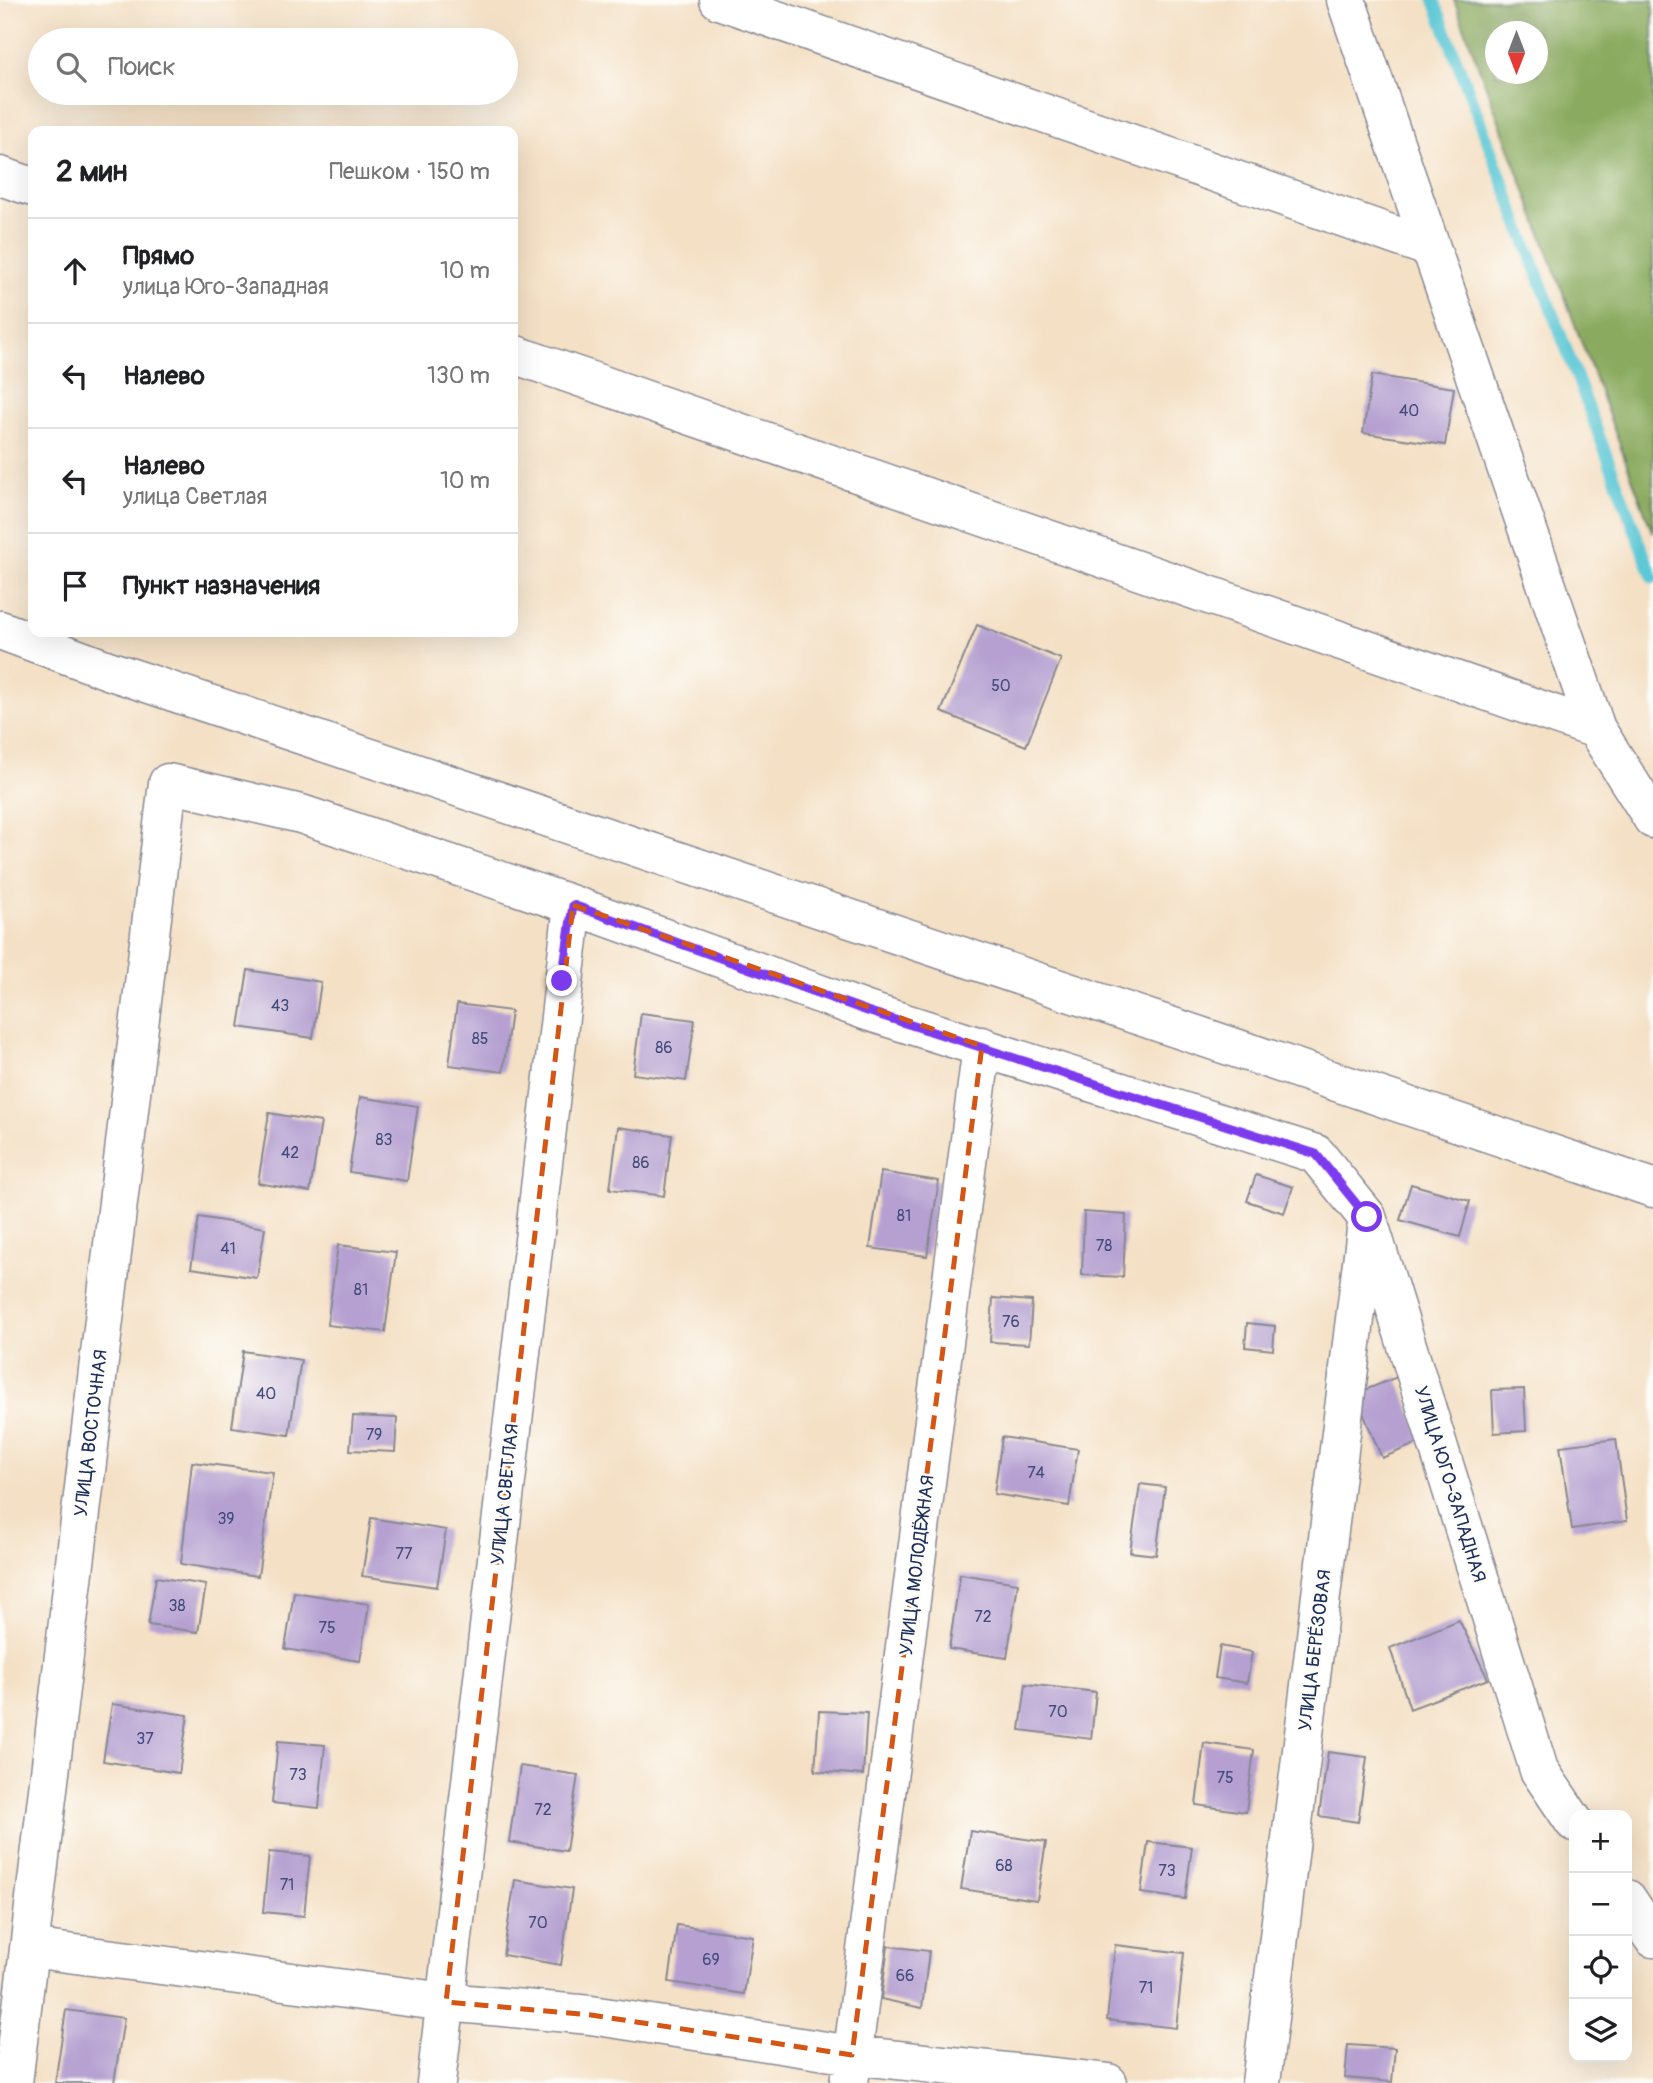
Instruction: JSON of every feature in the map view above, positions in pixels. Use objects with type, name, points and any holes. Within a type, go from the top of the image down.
[{"type":"street","points":[[719,0],[1431,248]]},
{"type":"street","points":[[1346,0],[1596,729],[1653,819]]},
{"type":"street","points":[[0,176],[28,185]]},
{"type":"street","points":[[518,356],[1596,729]]},
{"type":"street","points":[[0,630],[108,670],[1653,1188]]},
{"type":"street","name":"УЛИЦА ВОСТОЧНАЯ","points":[[13,2083],[168,783],[301,814],[573,905]]},
{"type":"street","points":[[573,905],[867,1011],[982,1046]]},
{"type":"street","name":"УЛИЦА СВЕТЛАЯ","points":[[436,2083],[573,905]]},
{"type":"street","name":"УЛИЦА ЮГО-ЗАПАДНАЯ","points":[[982,1046],[1316,1154],[1367,1217],[1539,1770],[1569,1815]]},
{"type":"street","name":"УЛИЦА МОЛОДЁЖНАЯ","points":[[851,2069],[982,1046]]},
{"type":"street","name":"УЛИЦА БЕРЁЗОВАЯ","points":[[1261,2083],[1367,1217]]},
{"type":"street","points":[[1632,1906],[1653,1938]]},
{"type":"street","points":[[29,1948],[446,2001],[591,2015],[851,2069],[1108,2083]]},
{"type":"highlighted area","points":[[573,905],[982,1046],[852,2055],[591,2015],[446,2002]]},
{"type":"green space","points":[[1454,0],[1653,0],[1653,534],[1485,84],[1548,84],[1548,21],[1485,21],[1485,83]]},
{"type":"building","points":[[1372,375],[1454,388],[1445,445],[1363,433]]},
{"type":"building","points":[[977,625],[1061,659],[1026,746],[941,712]]},
{"type":"building","points":[[248,970],[321,982],[313,1038],[239,1027]]},
{"type":"building","points":[[457,1004],[511,1011],[503,1072],[449,1065]]},
{"type":"building","points":[[641,1013],[695,1020],[686,1081],[633,1074]]},
{"type":"building","points":[[360,1097],[418,1106],[407,1181],[349,1172]]},
{"type":"building","points":[[269,1113],[321,1122],[310,1192],[258,1183]]},
{"type":"building","points":[[618,1127],[672,1135],[664,1196],[610,1189]]},
{"type":"building","points":[[881,1172],[939,1181],[927,1256],[870,1248]]},
{"type":"building","points":[[1256,1175],[1293,1187],[1284,1213],[1247,1201]]},
{"type":"building","points":[[1411,1184],[1470,1201],[1460,1237],[1400,1220]]},
{"type":"building","points":[[1084,1212],[1126,1215],[1123,1277],[1082,1275]]},
{"type":"building","points":[[199,1217],[265,1228],[257,1278],[191,1268]]},
{"type":"building","points":[[338,1245],[396,1252],[385,1332],[327,1325]]},
{"type":"building","points":[[993,1298],[1032,1301],[1029,1344],[990,1342]]},
{"type":"building","points":[[1247,1323],[1275,1326],[1273,1350],[1245,1347]]},
{"type":"building","points":[[243,1351],[301,1360],[289,1435],[232,1427]]},
{"type":"building","points":[[1397,1377],[1423,1441],[1382,1458],[1355,1394]]},
{"type":"building","points":[[1524,1389],[1526,1431],[1494,1433],[1492,1390]]},
{"type":"building","points":[[353,1416],[397,1418],[395,1452],[350,1450]]},
{"type":"building","points":[[1002,1437],[1078,1449],[1069,1506],[994,1494]]},
{"type":"building","points":[[1616,1439],[1627,1521],[1572,1529],[1560,1446]]},
{"type":"building","points":[[192,1462],[273,1472],[258,1576],[181,1564]]},
{"type":"building","points":[[1140,1484],[1165,1487],[1156,1555],[1130,1552]]},
{"type":"building","points":[[371,1518],[446,1530],[437,1587],[362,1576]]},
{"type":"building","points":[[960,1574],[1018,1583],[1007,1658],[949,1649]]},
{"type":"building","points":[[156,1577],[206,1585],[198,1632],[148,1625]]},
{"type":"building","points":[[294,1592],[369,1604],[360,1661],[285,1649]]},
{"type":"building","points":[[1459,1620],[1488,1679],[1410,1709],[1390,1648]]},
{"type":"building","points":[[1220,1646],[1252,1652],[1247,1683],[1215,1678]]},
{"type":"building","points":[[1026,1684],[1096,1692],[1091,1739],[1020,1730]]},
{"type":"building","points":[[112,1704],[188,1715],[179,1773],[103,1761]]},
{"type":"building","points":[[819,1711],[867,1713],[863,1775],[815,1771]]},
{"type":"building","points":[[278,1741],[325,1745],[319,1808],[272,1803]]},
{"type":"building","points":[[1204,1743],[1254,1750],[1246,1812],[1196,1805]]},
{"type":"building","points":[[1328,1752],[1367,1757],[1358,1822],[1319,1816]]},
{"type":"building","points":[[520,1766],[578,1775],[566,1851],[509,1842]]},
{"type":"building","points":[[970,1831],[1046,1842],[1037,1900],[961,1889]]},
{"type":"building","points":[[1148,1842],[1192,1847],[1185,1899],[1141,1893]]},
{"type":"building","points":[[269,1852],[310,1856],[304,1916],[263,1912]]},
{"type":"building","points":[[515,1880],[572,1889],[561,1965],[503,1955]]},
{"type":"building","points":[[677,1925],[753,1936],[744,1994],[669,1982]]},
{"type":"building","points":[[1115,1945],[1184,1953],[1176,2028],[1107,2020]]},
{"type":"building","points":[[888,1946],[929,1951],[922,2008],[881,1999]]},
{"type":"building","points":[[66,2010],[124,2018],[114,2083],[55,2083]]},
{"type":"building","points":[[1348,2045],[1395,2048],[1392,2082],[1345,2078]]},
{"type":"waterway","points":[[1434,0],[1653,578]]},
{"type":"route","points":[[562,981],[573,905],[867,1011],[1316,1154],[1367,1217]]}]
